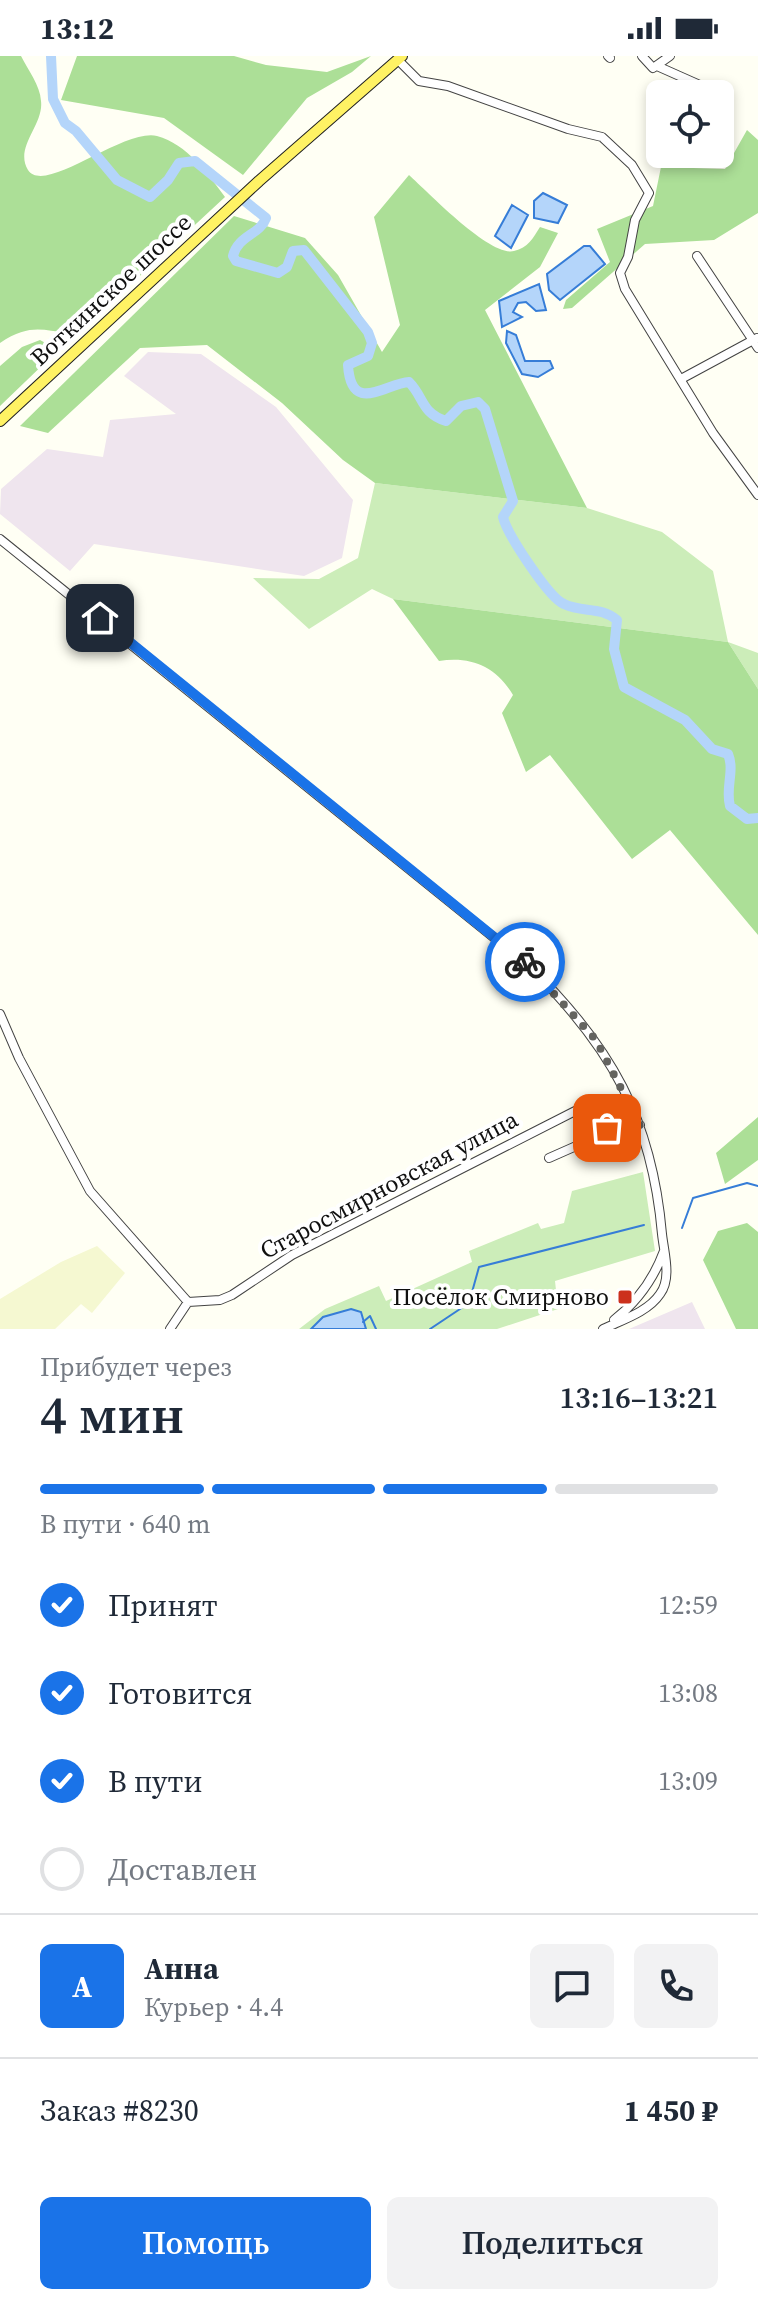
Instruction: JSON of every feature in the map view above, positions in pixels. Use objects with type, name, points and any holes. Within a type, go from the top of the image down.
[{"type":"main road","name":"Воткинское шоссе","points":[[0,421],[259,181],[400,58]]},
{"type":"street","points":[[642,56],[654,67],[686,80]]},
{"type":"street","points":[[654,67],[670,56]]},
{"type":"street","points":[[400,58],[419,81],[448,86],[568,129],[602,137],[632,165],[649,193],[635,220],[628,257],[620,273],[626,292],[713,433],[758,495]]},
{"type":"street","points":[[681,379],[757,342],[697,256]]},
{"type":"street","points":[[0,539],[529,966],[596,1040],[640,1125],[658,1184],[667,1277],[662,1293],[634,1314],[602,1329]]},
{"type":"street","points":[[0,1014],[19,1058],[90,1191],[188,1302],[170,1329]]},
{"type":"street","name":"Старосмирновская улица","points":[[188,1302],[220,1300],[232,1295],[292,1255],[583,1107],[640,1125]]},
{"type":"street","points":[[549,1158],[592,1139],[614,1117]]},
{"type":"street","points":[[602,1329],[634,1302],[657,1269],[664,1250]]},
{"type":"shaded area","points":[[148,352],[201,354],[276,407],[353,500],[342,558],[304,576],[94,544],[70,571],[0,514],[1,489],[47,449],[103,457],[110,420],[176,414],[124,376]]},
{"type":"shaded area","points":[[692,1302],[705,1329],[629,1329]]},
{"type":"green space","points":[[0,56],[21,56],[38,89],[41,110],[25,153],[28,170],[37,176],[67,169],[142,136],[157,136],[187,153],[225,197],[85,327],[64,332],[26,331],[0,343]]},
{"type":"green space","points":[[77,56],[234,56],[266,65],[327,72],[371,56],[352,72],[307,98],[243,175],[164,118],[61,100]]},
{"type":"green space","points":[[747,130],[758,140],[758,213],[714,240],[645,244],[572,308],[563,309],[566,300],[610,262],[597,229],[653,206],[661,168],[734,168],[734,153]]},
{"type":"green space","points":[[409,175],[460,222],[503,250],[523,248],[540,227],[558,233],[540,267],[485,310],[587,508],[375,483],[343,460],[282,403],[207,345],[140,348],[48,433],[20,426],[234,216],[305,238],[338,275],[382,352],[400,325],[374,217]]},
{"type":"green space","points":[[40,340],[51,346],[52,356],[0,406],[0,366],[22,347]]},
{"type":"green space","points":[[375,483],[587,508],[662,532],[713,571],[728,642],[393,599],[372,589],[309,629],[253,578],[319,579],[358,558]]},
{"type":"green space","points":[[393,599],[728,642],[758,689],[758,935],[670,830],[632,859],[550,755],[526,772],[502,713],[513,695],[506,685],[491,671],[472,662],[439,661]]},
{"type":"green space","points":[[728,642],[758,653],[758,689]]},
{"type":"green space","points":[[758,1117],[758,1160],[725,1184],[716,1153]]},
{"type":"green space","points":[[643,1172],[655,1251],[555,1281],[558,1309],[497,1329],[299,1329],[325,1309],[379,1286],[386,1301],[472,1262],[469,1251],[538,1223],[541,1229],[564,1223],[572,1191]]},
{"type":"green space","points":[[747,1223],[758,1232],[758,1329],[736,1329],[703,1260],[718,1231]]},
{"type":"green space","points":[[97,1246],[125,1273],[92,1313],[81,1304],[55,1329],[0,1329],[0,1299],[61,1262]]},
{"type":"water","points":[[543,193],[567,205],[558,223],[534,218],[534,201]]},
{"type":"water","points":[[512,205],[528,215],[511,248],[495,236]]},
{"type":"water","points":[[584,246],[590,246],[605,264],[560,300],[549,290],[547,274]]},
{"type":"water","points":[[539,284],[546,310],[536,311],[526,302],[518,303],[513,312],[522,317],[502,327],[499,301]]},
{"type":"water","points":[[507,331],[516,335],[525,361],[550,361],[553,368],[538,377],[522,374],[506,343]]},
{"type":"water","points":[[351,1309],[361,1312],[366,1329],[311,1329],[323,1317]]},
{"type":"waterway","points":[[51,56],[53,99],[65,123],[76,131],[117,180],[150,197],[168,180],[179,163],[195,161],[266,218],[239,244],[233,256],[236,261],[278,273],[287,267],[293,251],[304,250],[368,332],[372,343],[368,356],[348,365],[356,389],[371,393],[409,382],[427,409],[446,421],[461,406],[478,402],[485,409],[513,501],[503,517],[529,565],[564,604],[604,613],[617,620],[614,649],[624,687],[685,720],[712,749],[728,754],[731,767],[730,806],[747,819],[758,818]]},
{"type":"waterway","points":[[682,1228],[693,1198],[747,1183],[758,1186]]},
{"type":"waterway","points":[[430,1329],[469,1303],[479,1267],[644,1225]]},
{"type":"waterway","points":[[363,1322],[370,1316],[376,1329]]},
{"type":"way so far","points":[[525,962],[555,991],[596,1040],[640,1125],[614,1117],[607,1128]]},
{"type":"place","name":"Посёлок Смирново","points":[[625,1297]]},
{"type":"route","points":[[100,618],[525,962]]}]
